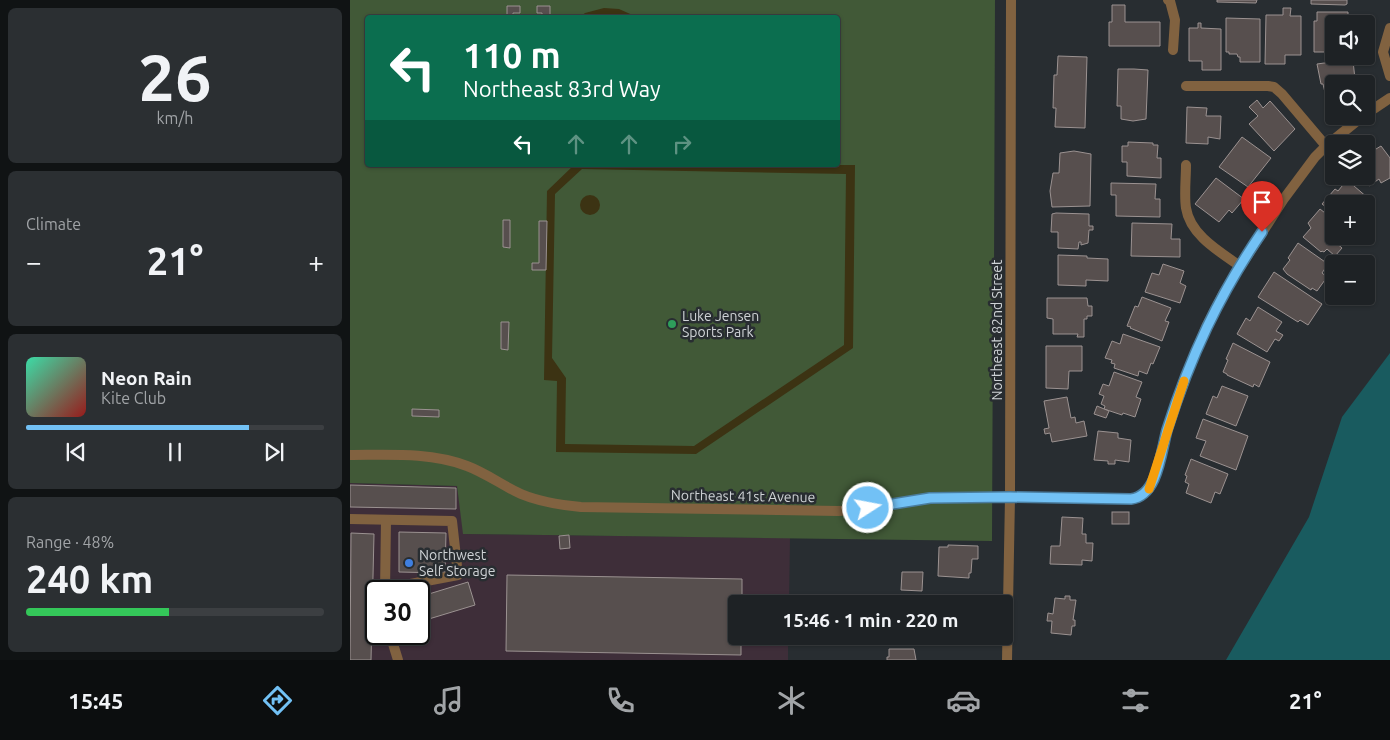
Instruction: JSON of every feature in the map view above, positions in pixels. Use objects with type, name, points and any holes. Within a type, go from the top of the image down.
[{"type":"street","name":"Northeast 82nd Street","points":[[1007,660],[1010,497],[1011,0]]},
{"type":"street","points":[[1168,0],[1170,1],[1175,20],[1173,50]]},
{"type":"street","points":[[1390,28],[1383,52],[1390,76]]},
{"type":"street","points":[[1186,86],[1274,87],[1325,145]]},
{"type":"street","points":[[1375,108],[1390,98]]},
{"type":"street","points":[[1340,135],[1352,125]]},
{"type":"street","points":[[1186,165],[1186,207],[1190,222],[1211,246],[1240,266],[1288,194],[1325,147]]},
{"type":"street","name":"Northeast 41st Avenue","points":[[350,455],[418,456],[455,462],[468,466],[533,498],[550,503],[581,507],[838,511],[858,510],[930,498],[1138,498],[1149,489],[1153,481],[1167,431],[1197,345],[1223,294],[1240,266]]},
{"type":"street","points":[[350,519],[452,521],[458,575],[430,581]]},
{"type":"street","points":[[384,580],[386,520]]},
{"type":"street","points":[[393,645],[398,660]]},
{"type":"shaded area","points":[[350,483],[457,486],[464,534],[790,538],[789,595],[728,595],[728,645],[788,645],[788,660],[350,660]]},
{"type":"green space","name":"Luke Jensen Sports Park","points":[[350,0],[995,0],[994,276],[996,285],[993,318],[992,541],[463,534],[457,486],[350,483]]},
{"type":"sand","points":[[604,8],[619,9],[632,15],[582,15]]},
{"type":"sand","points":[[840,165],[855,165],[853,348],[696,454],[556,452],[557,381],[544,380],[547,191],[572,167],[840,167]],"holes":[[[582,169],[846,174],[844,345],[694,446],[565,444],[566,378],[552,358],[555,194]]]},
{"type":"sand","points":[[586,195],[594,195],[600,201],[600,209],[594,215],[586,215],[580,209],[580,201]]},
{"type":"water","points":[[1390,353],[1390,660],[1226,660],[1309,517],[1342,417]]},
{"type":"building","points":[[1217,0],[1257,0],[1256,3],[1217,2]]},
{"type":"building","points":[[1311,0],[1347,0],[1347,4],[1311,4]]},
{"type":"building","points":[[1112,5],[1125,5],[1125,22],[1160,22],[1160,46],[1109,46],[1109,22],[1112,22]]},
{"type":"building","points":[[507,6],[520,6],[520,13],[507,15]]},
{"type":"building","points":[[537,6],[550,6],[550,15],[537,13]]},
{"type":"building","points":[[1283,8],[1291,8],[1290,16],[1301,16],[1301,55],[1285,55],[1285,64],[1265,64],[1266,15],[1283,15]]},
{"type":"building","points":[[1317,12],[1348,12],[1348,15],[1325,15],[1325,52],[1314,52],[1314,21],[1317,21]]},
{"type":"building","points":[[1226,18],[1260,19],[1260,62],[1240,62],[1240,57],[1237,54],[1226,52]]},
{"type":"building","points":[[1198,23],[1201,23],[1201,28],[1221,29],[1221,70],[1202,70],[1202,61],[1189,61],[1189,28],[1198,28]]},
{"type":"building","points":[[1058,56],[1087,57],[1085,128],[1055,127],[1056,108],[1053,108],[1054,75],[1057,75]]},
{"type":"building","points":[[1317,64],[1353,65],[1355,75],[1325,75],[1325,93],[1323,84],[1321,84]]},
{"type":"building","points":[[1118,69],[1148,70],[1146,119],[1133,121],[1121,119],[1121,106],[1117,106]]},
{"type":"building","points":[[1257,100],[1263,108],[1270,101],[1295,129],[1274,151],[1249,124],[1258,116],[1249,107]]},
{"type":"building","points":[[1187,107],[1207,108],[1206,116],[1221,116],[1220,139],[1208,137],[1208,144],[1186,143]]},
{"type":"building","points":[[1242,137],[1271,158],[1248,187],[1219,167]]},
{"type":"building","points":[[1128,142],[1158,145],[1157,158],[1161,158],[1161,178],[1127,176],[1127,162],[1122,162],[1122,146],[1128,146]]},
{"type":"building","points":[[1381,146],[1390,158],[1390,178],[1381,183],[1379,179],[1375,182],[1375,150]]},
{"type":"building","points":[[1074,151],[1091,154],[1090,206],[1052,207],[1050,191],[1053,173],[1059,173],[1060,153]]},
{"type":"building","points":[[1216,178],[1244,199],[1232,213],[1229,210],[1219,222],[1195,204]]},
{"type":"building","points":[[1111,183],[1156,184],[1155,199],[1160,199],[1160,217],[1116,216],[1116,195],[1111,195]]},
{"type":"building","points":[[1343,185],[1353,185],[1364,195],[1330,195],[1335,189],[1338,191]]},
{"type":"building","points":[[1320,209],[1325,213],[1325,245],[1338,245],[1342,248],[1336,255],[1327,249],[1321,252],[1303,237],[1311,228],[1308,223]]},
{"type":"building","points":[[1052,214],[1089,214],[1089,226],[1093,226],[1093,230],[1089,230],[1088,243],[1081,245],[1081,242],[1079,242],[1078,249],[1058,248],[1058,232],[1051,232]]},
{"type":"building","points":[[503,220],[510,220],[510,248],[503,247]]},
{"type":"building","points":[[539,221],[547,221],[546,270],[532,270],[532,263],[539,263]]},
{"type":"building","points":[[1132,223],[1172,224],[1171,239],[1180,239],[1180,257],[1131,256]]},
{"type":"building","points":[[1298,243],[1325,262],[1325,268],[1322,273],[1325,275],[1325,280],[1317,291],[1312,288],[1311,290],[1287,274],[1283,269],[1290,260],[1288,258]]},
{"type":"building","points":[[1058,255],[1108,259],[1108,281],[1086,280],[1086,286],[1058,285]]},
{"type":"building","points":[[1163,264],[1184,271],[1180,283],[1186,286],[1180,303],[1145,292],[1152,273],[1159,275]]},
{"type":"building","points":[[1274,272],[1322,304],[1308,325],[1300,320],[1298,322],[1258,297]]},
{"type":"building","points":[[1142,297],[1171,308],[1165,321],[1169,322],[1162,341],[1127,326],[1135,306],[1138,307]]},
{"type":"building","points":[[1047,298],[1087,298],[1088,306],[1092,306],[1092,316],[1087,316],[1087,319],[1084,319],[1084,337],[1077,337],[1078,334],[1053,334],[1053,319],[1047,318]]},
{"type":"building","points":[[1258,307],[1282,322],[1276,331],[1283,335],[1279,341],[1275,339],[1267,352],[1237,334],[1246,318],[1250,321]]},
{"type":"building","points":[[501,322],[509,322],[508,350],[501,349]]},
{"type":"building","points":[[1123,334],[1160,347],[1147,374],[1139,371],[1138,376],[1114,368],[1115,364],[1111,363],[1112,360],[1105,358],[1112,341],[1120,344]]},
{"type":"building","points":[[1233,343],[1270,362],[1259,387],[1254,384],[1253,387],[1223,372]]},
{"type":"building","points":[[1046,346],[1082,346],[1082,371],[1069,371],[1068,389],[1046,388]]},
{"type":"building","points":[[1114,372],[1142,382],[1136,397],[1141,399],[1135,417],[1104,409],[1105,406],[1101,404],[1104,396],[1099,394],[1103,384],[1109,386]]},
{"type":"building","points":[[1222,386],[1248,396],[1236,426],[1206,414],[1213,396],[1217,398]]},
{"type":"building","points":[[1067,397],[1071,418],[1075,417],[1076,423],[1084,421],[1087,436],[1052,442],[1050,433],[1045,434],[1044,429],[1049,428],[1044,401]]},
{"type":"building","points":[[1097,406],[1109,411],[1106,418],[1094,414]]},
{"type":"building","points":[[412,409],[439,410],[439,417],[412,416]]},
{"type":"building","points":[[1203,419],[1248,436],[1236,470],[1200,456],[1206,441],[1196,438]]},
{"type":"building","points":[[1098,431],[1118,433],[1118,438],[1131,440],[1129,462],[1115,460],[1115,464],[1108,464],[1108,461],[1094,460]]},
{"type":"building","points":[[1191,459],[1228,474],[1220,494],[1215,492],[1211,503],[1186,493],[1189,484],[1185,482],[1187,476],[1185,475]]},
{"type":"building","points":[[350,485],[456,488],[456,509],[350,507]]},
{"type":"building","points":[[1112,512],[1129,512],[1129,524],[1112,524]]},
{"type":"building","points":[[1062,517],[1083,518],[1082,534],[1086,534],[1086,543],[1093,543],[1092,561],[1082,560],[1082,565],[1050,564],[1051,546],[1060,546]]},
{"type":"building","points":[[399,532],[446,533],[445,573],[399,572]]},
{"type":"building","points":[[351,533],[374,534],[373,580],[365,580],[365,645],[371,645],[371,660],[350,660]]},
{"type":"building","points":[[569,535],[570,548],[560,549],[559,536]]},
{"type":"building","points":[[948,545],[978,546],[978,559],[972,559],[969,578],[938,576],[939,547],[948,547]]},
{"type":"building","points":[[902,572],[923,572],[922,591],[901,590]]},
{"type":"building","points":[[507,575],[742,579],[742,595],[728,595],[728,645],[741,645],[741,655],[506,651]]},
{"type":"building","points":[[468,582],[475,605],[430,619],[430,594]]},
{"type":"building","points":[[1065,596],[1070,596],[1070,600],[1076,600],[1073,620],[1075,620],[1075,626],[1072,626],[1071,635],[1051,633],[1052,621],[1047,621],[1048,613],[1053,614],[1055,598],[1065,599]]},
{"type":"building","points":[[889,649],[914,649],[916,660],[887,660]]},
{"type":"slow traffic","points":[[1149,489],[1184,381]]},
{"type":"place","name":"Luke Jensen Sports Park","points":[[672,324]]},
{"type":"place","name":"Northwest Self Storage","points":[[409,563]]},
{"type":"route","points":[[868,508],[930,498],[1131,499],[1143,495],[1153,481],[1178,398],[1206,325],[1262,232]]}]
